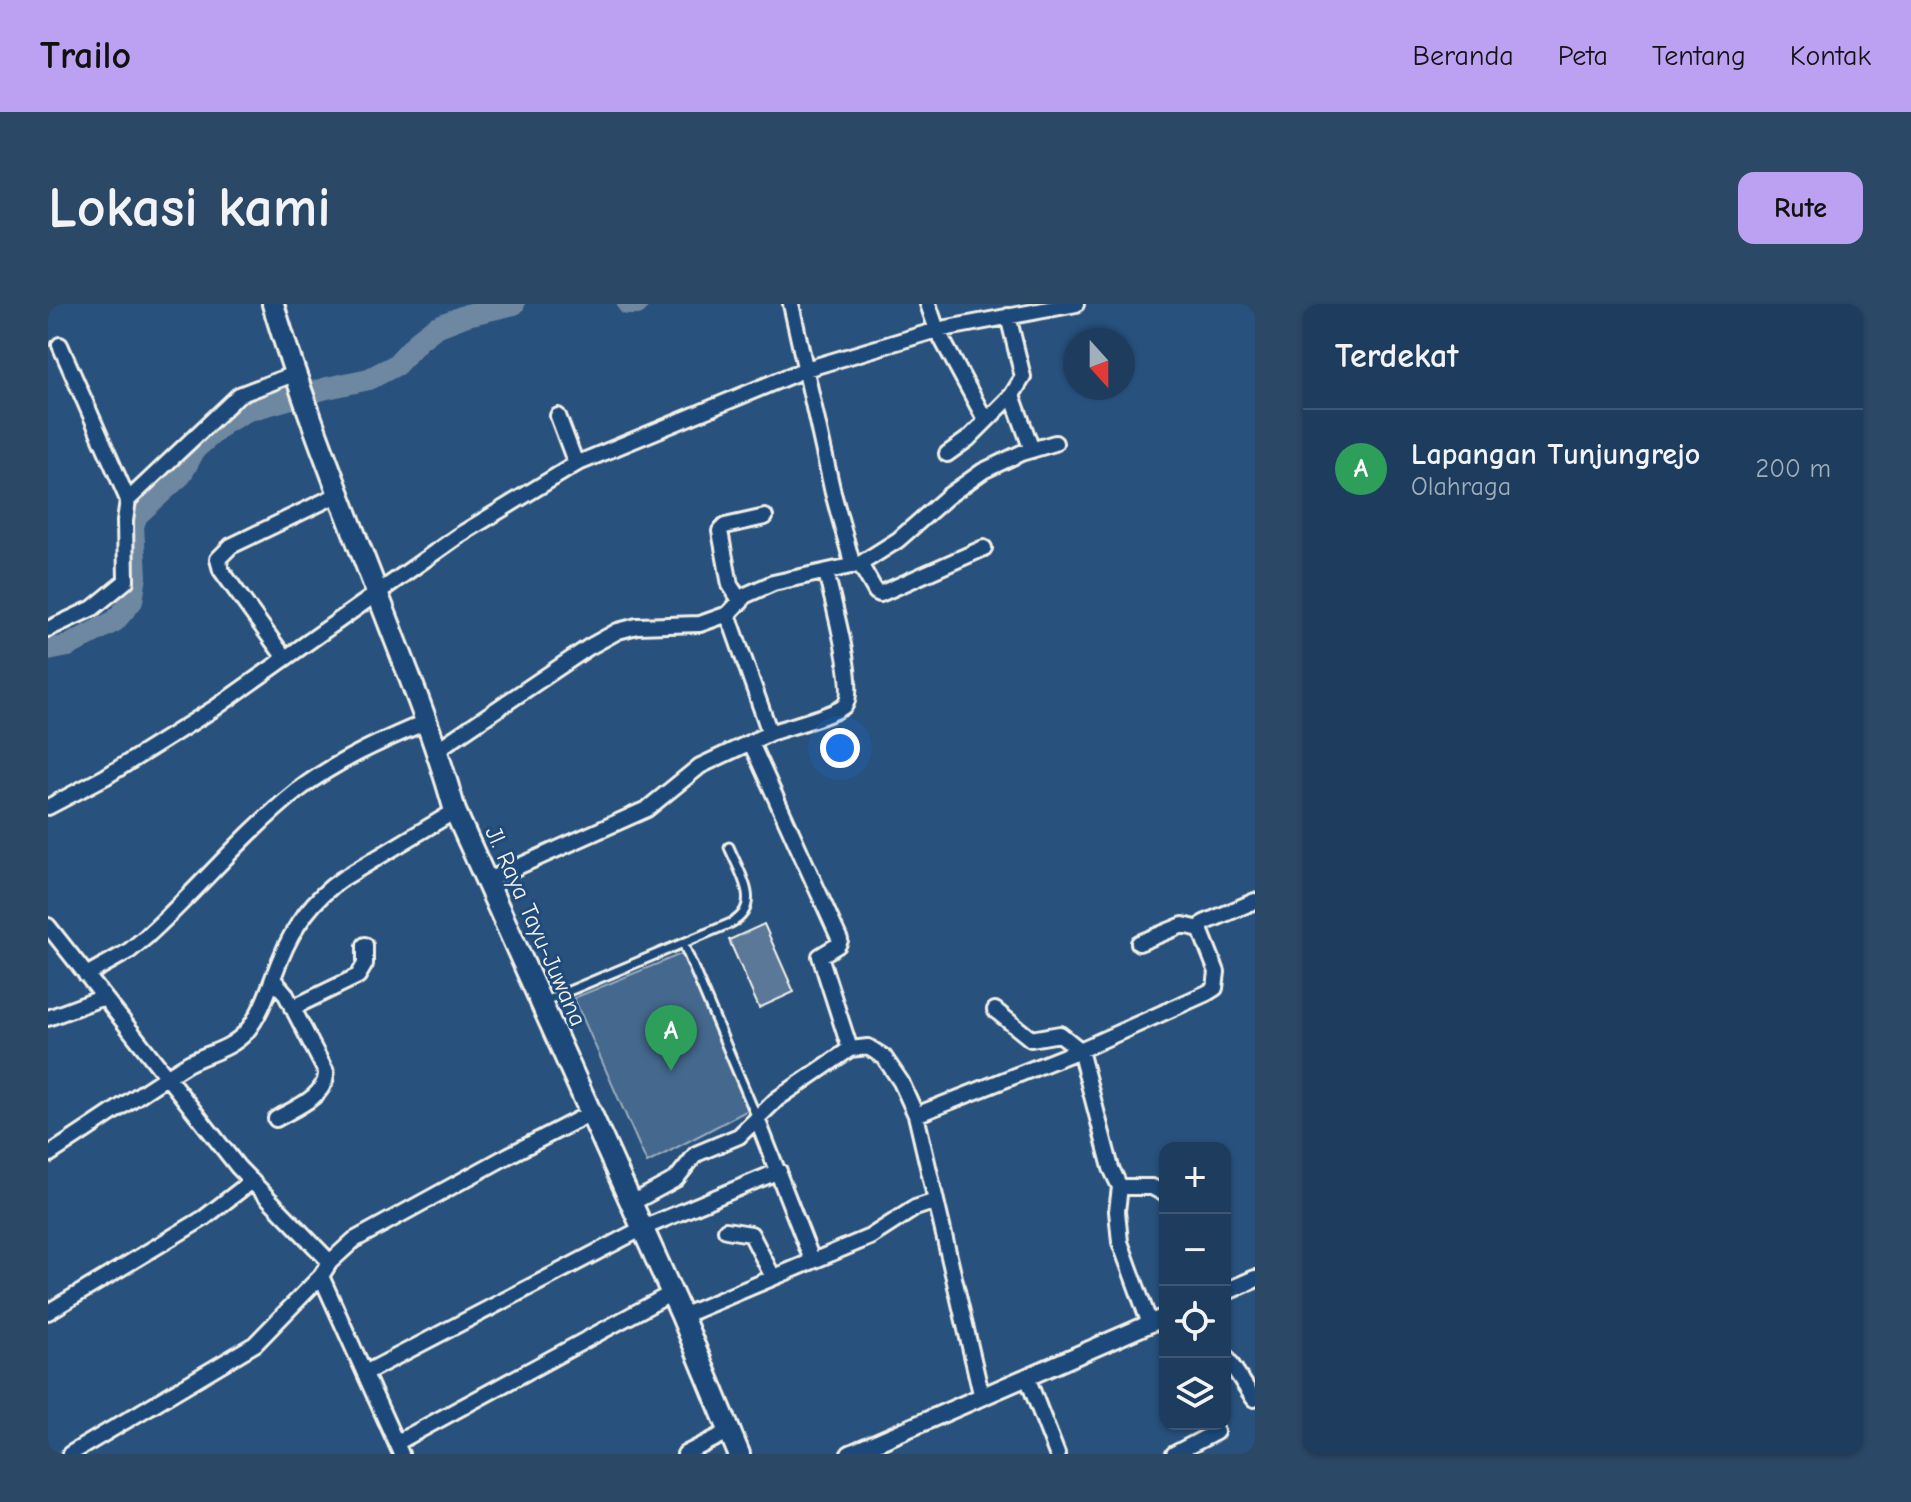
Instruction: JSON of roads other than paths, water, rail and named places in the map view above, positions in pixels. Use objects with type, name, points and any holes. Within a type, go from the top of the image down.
[{"type":"main road","points":[[273,304],[296,379]]},
{"type":"main road","name":"Jl. Raya Tayu-Juwana","points":[[296,379],[438,749],[455,811],[672,1293],[739,1454]]},
{"type":"street","points":[[791,304],[831,481],[857,565],[876,592],[880,594],[984,548]]},
{"type":"street","points":[[928,304],[937,330],[986,421]]},
{"type":"street","points":[[48,807],[105,777],[168,738],[378,595],[458,536],[576,464],[806,369],[937,330],[1076,304]]},
{"type":"street","points":[[947,454],[968,439],[1020,384],[1023,372],[1008,316]]},
{"type":"street","points":[[48,629],[93,608],[126,581],[125,521],[128,500],[60,345]]},
{"type":"street","points":[[128,500],[239,395],[296,379]]},
{"type":"street","points":[[1012,395],[1032,450]]},
{"type":"street","points":[[558,416],[576,464]]},
{"type":"street","points":[[438,749],[589,647],[618,631],[637,626],[700,624],[728,614],[746,595],[773,583],[857,565],[898,540],[968,481],[1001,462],[1055,443]]},
{"type":"street","points":[[285,658],[221,570],[218,559],[231,546],[339,494]]},
{"type":"street","points":[[741,602],[730,585],[720,531],[725,526],[765,517]]},
{"type":"street","points":[[488,880],[647,809],[700,766],[770,733],[839,710],[849,698],[847,668],[826,572]]},
{"type":"street","points":[[728,614],[770,733]]},
{"type":"street","points":[[86,975],[129,951],[146,937],[257,825],[298,791],[351,755],[426,722]]},
{"type":"street","points":[[751,743],[840,940],[838,945],[820,956],[850,1049]]},
{"type":"street","points":[[48,1155],[191,1062],[222,1049],[242,1036],[250,1027],[299,921],[328,888],[382,852],[455,811]]},
{"type":"street","points":[[1200,929],[1204,923],[1255,901]]},
{"type":"street","points":[[1139,943],[1183,925],[1200,929]]},
{"type":"street","points":[[48,926],[252,1181],[330,1262]]},
{"type":"street","points":[[916,1115],[1080,1050],[1215,988],[1217,972],[1200,929]]},
{"type":"street","points":[[292,1008],[358,976],[365,964],[365,945]]},
{"type":"street","points":[[273,979],[326,1072],[322,1090],[276,1119]]},
{"type":"street","points":[[48,1018],[104,997]]},
{"type":"street","points":[[850,1454],[1158,1320],[1120,1242],[1117,1211],[1120,1187],[1111,1168],[1080,1050],[1060,1034],[1031,1039],[995,1010]]},
{"type":"street","points":[[632,1203],[676,1179],[696,1154],[739,1136],[777,1099],[850,1049],[868,1047],[884,1057],[901,1082],[916,1115],[982,1398]]},
{"type":"street","points":[[70,1454],[255,1344],[321,1276],[330,1262],[362,1236],[591,1113]]},
{"type":"street","points":[[757,1119],[812,1260]]},
{"type":"street","points":[[365,1373],[643,1228],[779,1171]]},
{"type":"street","points":[[48,1312],[204,1218],[252,1181]]},
{"type":"street","points":[[1120,1187],[1152,1187],[1159,1191]]},
{"type":"street","points":[[682,1316],[870,1237],[915,1208],[936,1201]]},
{"type":"street","points":[[726,1230],[751,1234],[773,1277]]},
{"type":"street","points":[[321,1276],[398,1448],[672,1293]]},
{"type":"street","points":[[1231,1289],[1255,1279]]},
{"type":"street","points":[[1227,1358],[1254,1399]]},
{"type":"street","points":[[1027,1377],[1057,1454]]},
{"type":"street","points":[[685,1454],[728,1432]]},
{"type":"street","points":[[1174,1454],[1216,1432]]},
{"type":"lane","points":[[543,1001],[731,923],[747,910],[748,892],[729,847]]},
{"type":"lane","points":[[683,943],[757,1119]]},
{"type":"waterway","points":[[48,650],[68,646],[115,621],[132,601],[136,576],[133,526],[137,515],[181,475],[195,449],[226,422],[246,411],[369,379],[396,365],[436,327],[467,315],[514,304]]},
{"type":"waterway","points":[[628,304],[637,304]]},
{"type":"place","name":"Lapangan Tunjungrejo","points":[[671,1071]]}]
